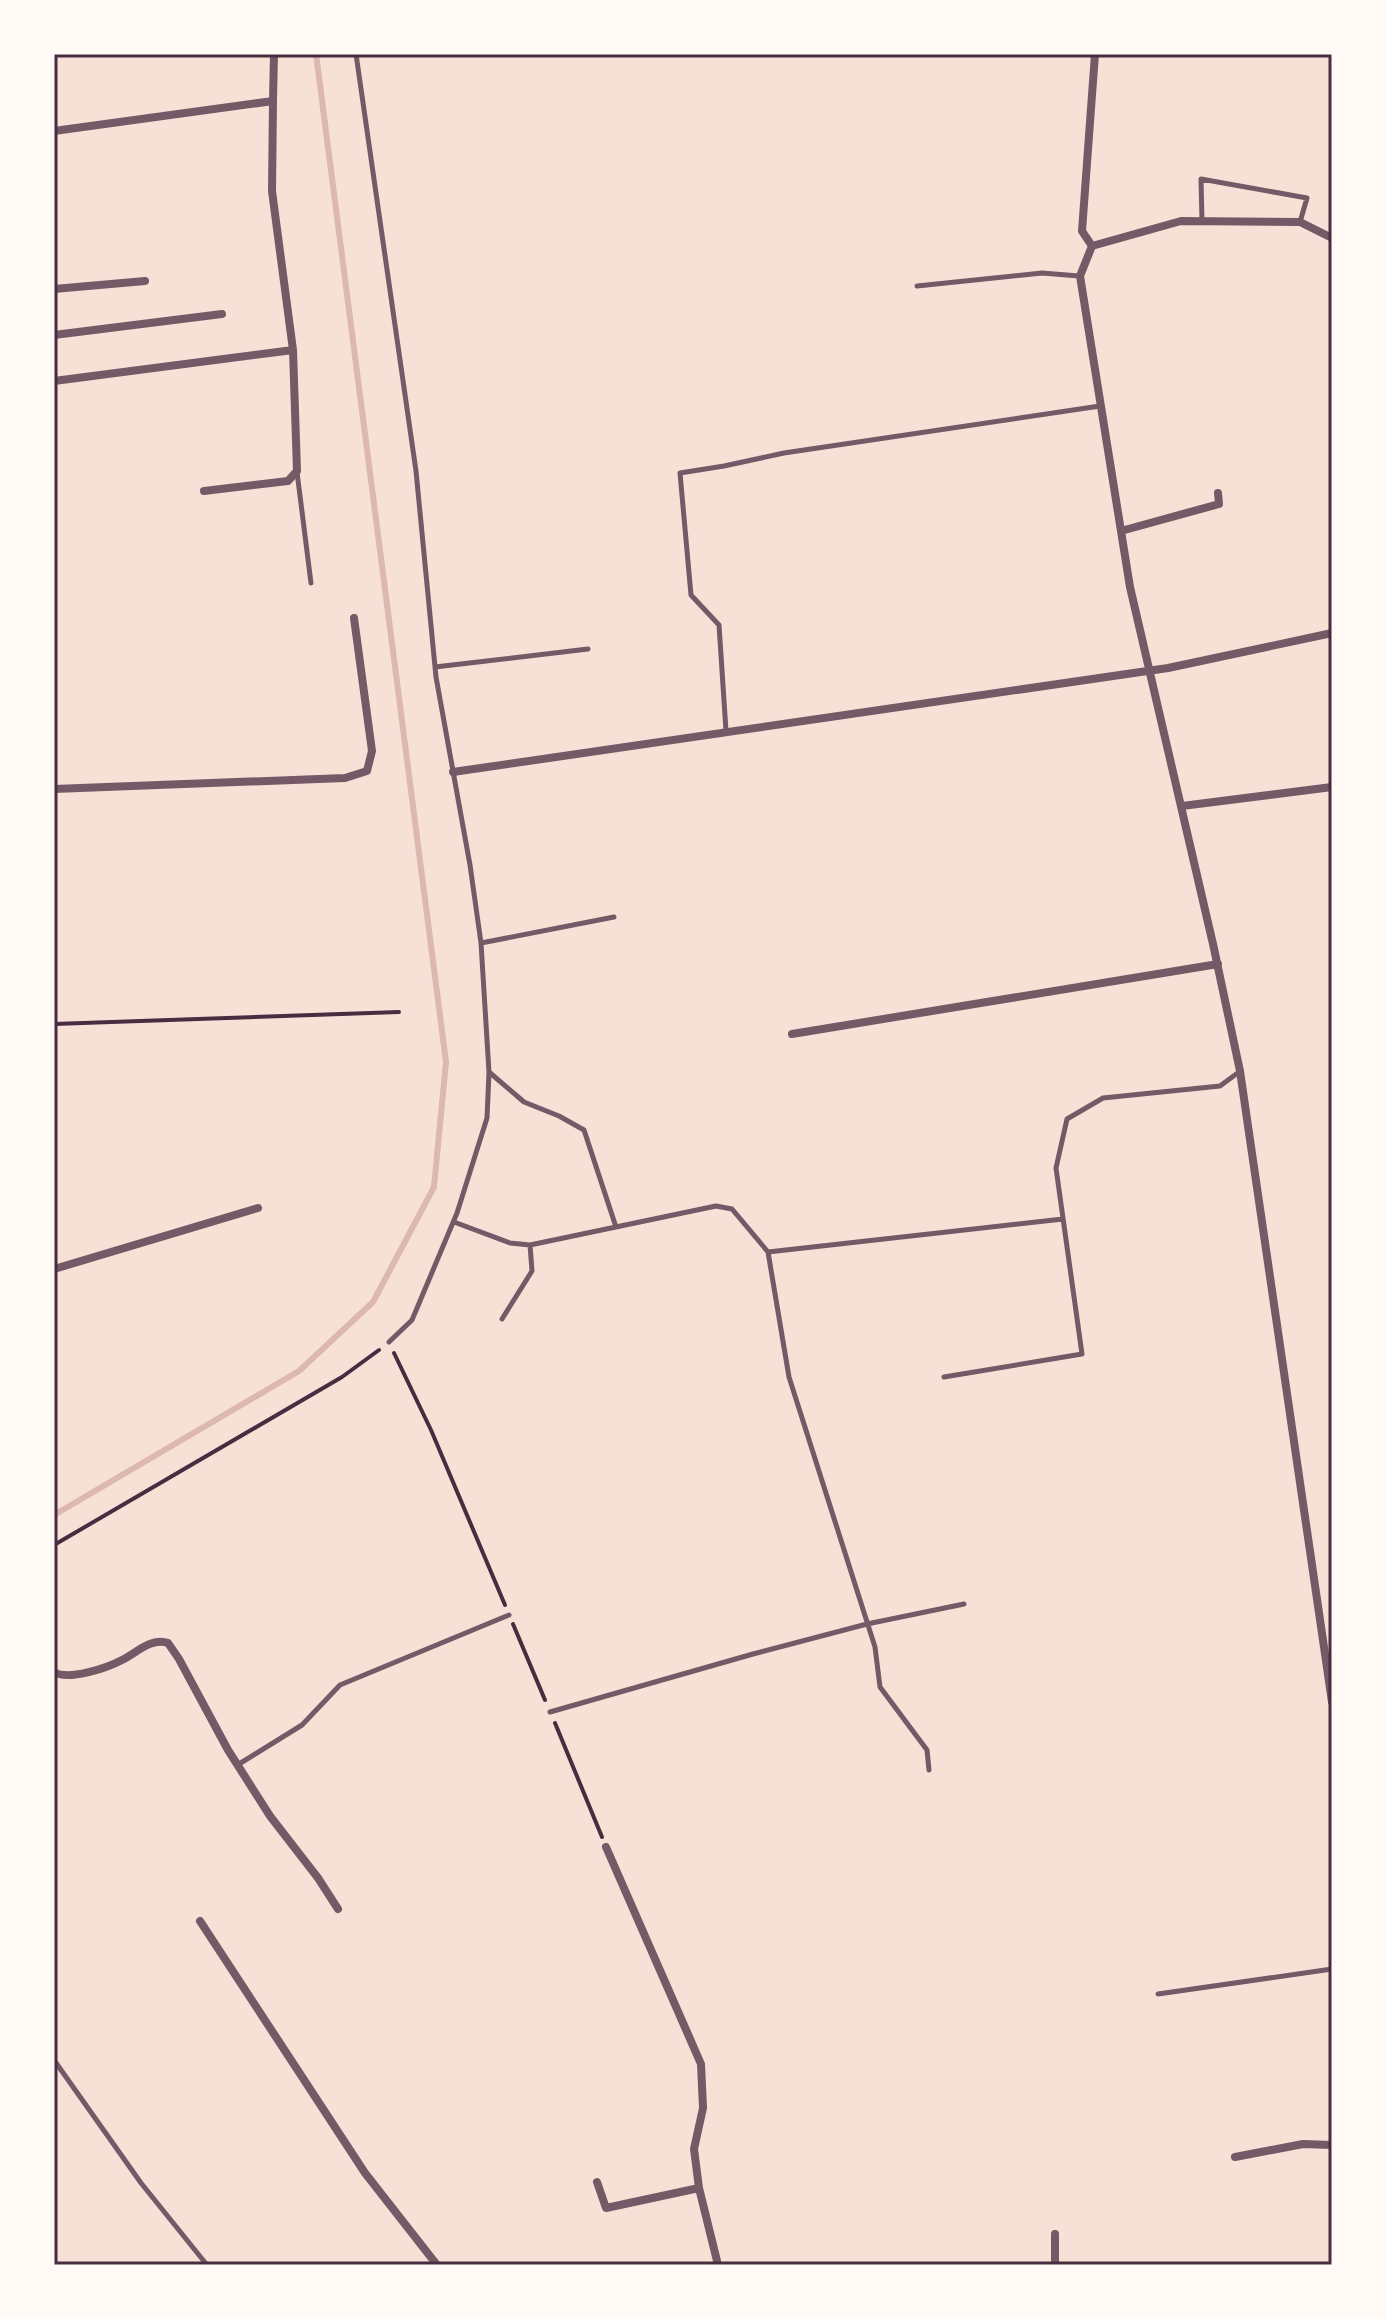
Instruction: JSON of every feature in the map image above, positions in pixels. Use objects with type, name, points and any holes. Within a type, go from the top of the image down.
[{"type":"street","points":[[204,491],[288,481],[297,471],[293,350],[272,191],[274,54]]},
{"type":"street","points":[[1092,246],[1082,231],[1095,54]]},
{"type":"street","points":[[54,131],[273,101]]},
{"type":"street","points":[[1092,246],[1181,221],[1300,222],[1332,238]]},
{"type":"street","points":[[1092,246],[1080,276],[1130,587],[1240,1071],[1332,1702]]},
{"type":"street","points":[[54,289],[145,281]]},
{"type":"street","points":[[54,335],[222,314]]},
{"type":"street","points":[[54,381],[293,350]]},
{"type":"street","points":[[1121,531],[1219,504],[1218,493]]},
{"type":"street","points":[[54,789],[345,778],[367,771],[372,751],[354,618]]},
{"type":"street","points":[[453,772],[1150,671],[1332,633]]},
{"type":"street","points":[[1182,806],[1332,787]]},
{"type":"street","points":[[792,1034],[1218,964]]},
{"type":"street","points":[[54,1269],[258,1208]]},
{"type":"street","points":[[54,1672],[64,1677],[74,1675],[118,1662],[158,1641],[168,1643],[228,1750],[270,1816],[338,1909]]},
{"type":"street","points":[[606,1847],[701,2064],[703,2108],[694,2149],[699,2188],[718,2265]]},
{"type":"street","points":[[200,1921],[365,2173],[437,2265]]},
{"type":"street","points":[[1235,2157],[1303,2144],[1332,2145]]},
{"type":"street","points":[[597,2182],[606,2208],[699,2188]]},
{"type":"street","points":[[1055,2234],[1055,2265]]},
{"type":"lane","points":[[356,54],[416,471],[435,667],[481,943],[489,1072],[487,1118],[454,1222],[412,1320],[389,1342]]},
{"type":"lane","points":[[1202,221],[1201,179],[1307,198],[1300,222]]},
{"type":"lane","points":[[917,286],[1042,273],[1080,276]]},
{"type":"lane","points":[[726,731],[719,625],[691,595],[680,473],[799,451],[1101,406]]},
{"type":"lane","points":[[297,471],[311,583]]},
{"type":"lane","points":[[435,667],[588,649]]},
{"type":"lane","points":[[481,943],[614,917]]},
{"type":"lane","points":[[944,1377],[1082,1354],[1056,1168],[1067,1119],[1103,1098],[1220,1086],[1240,1071]]},
{"type":"lane","points":[[489,1072],[524,1102],[584,1130],[616,1227]]},
{"type":"lane","points":[[454,1222],[510,1243],[530,1245],[716,1206],[732,1209],[768,1252],[789,1377],[875,1647],[880,1687],[927,1750],[929,1770]]},
{"type":"lane","points":[[768,1252],[1063,1219]]},
{"type":"lane","points":[[502,1319],[532,1271],[530,1245]]},
{"type":"lane","points":[[550,1712],[867,1624],[964,1604]]},
{"type":"lane","points":[[239,1764],[302,1725],[340,1685],[509,1615]]},
{"type":"lane","points":[[1158,1994],[1332,1969]]},
{"type":"lane","points":[[54,2060],[141,2183],[207,2265]]},
{"type":"path","points":[[54,1024],[399,1012]]},
{"type":"path","points":[[54,1545],[342,1377],[389,1342],[431,1430],[606,1847]]},
{"type":"waterway","points":[[54,1515],[299,1371],[373,1302],[434,1187],[446,1062],[316,54]]}]
